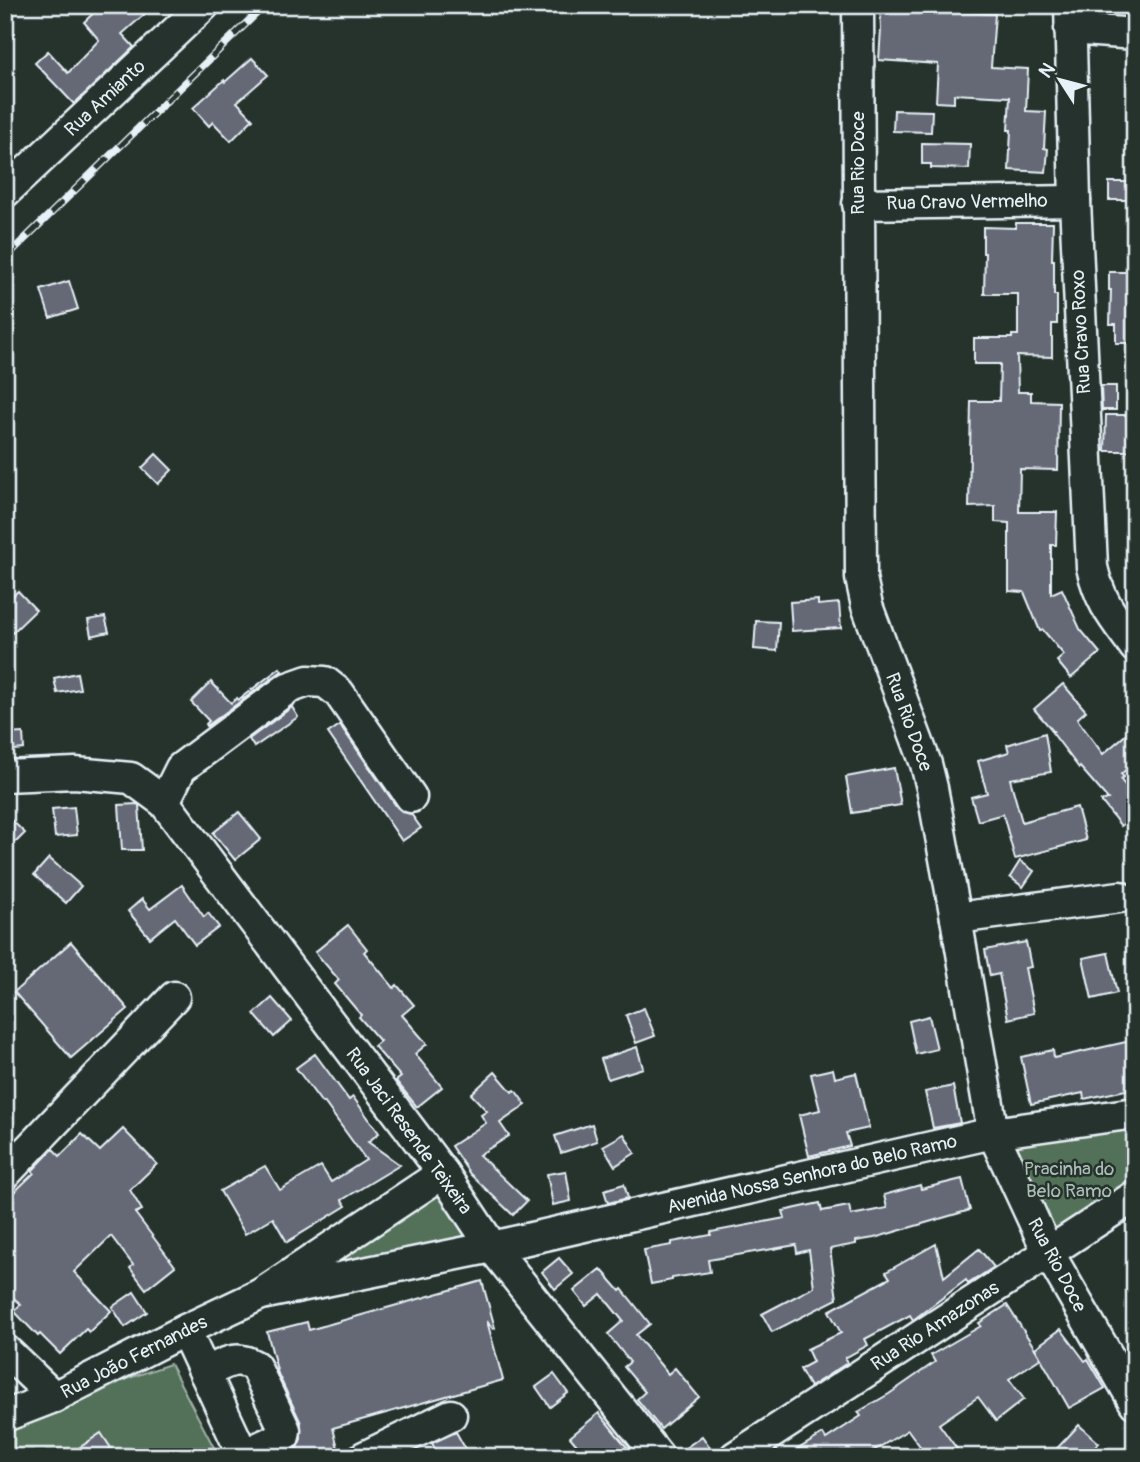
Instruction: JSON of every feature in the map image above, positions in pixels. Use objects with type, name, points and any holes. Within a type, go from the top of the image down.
[{"type":"street","name":"Rua Amianto","points":[[5,192],[204,5]]},
{"type":"street","name":"Rua Rio Doce","points":[[858,5],[861,578],[867,606],[926,764],[993,1133],[1048,1252],[1135,1403]]},
{"type":"street","points":[[1070,17],[1135,34]]},
{"type":"street","name":"Rua Cravo Roxo","points":[[1070,17],[1091,567],[1105,606],[1135,647]]},
{"type":"street","name":"Rua Cravo Vermelho","points":[[858,204],[1075,201]]},
{"type":"street","points":[[164,802],[181,768],[288,688],[308,681],[324,682],[340,693],[411,797]]},
{"type":"street","name":"Rua Jaci Resende Teixeira","points":[[5,776],[75,773],[131,778],[164,802],[443,1173],[492,1247],[659,1457]]},
{"type":"street","points":[[956,918],[1119,897]]},
{"type":"street","points":[[5,1174],[174,997]]},
{"type":"street","name":"Avenida Nossa Senhora do Belo Ramo","points":[[492,1247],[993,1133],[1135,1113]]},
{"type":"street","name":"Rua João Fernandes","points":[[5,1416],[54,1397],[261,1294],[443,1173]]},
{"type":"street","name":"Rua Rio Amazonas","points":[[735,1457],[1135,1196]]},
{"type":"street","name":"Rua João Fernandes","points":[[261,1294],[492,1247]]},
{"type":"street","points":[[185,1330],[243,1456],[284,1436],[285,1430],[255,1367],[246,1360],[232,1360],[205,1373]]},
{"type":"street","points":[[5,1350],[54,1397]]},
{"type":"street","points":[[364,1457],[452,1415]]},
{"type":"green space","name":"Pracinha do Belo Ramo","points":[[1135,1123],[1135,1189],[1048,1248],[1005,1146]]},
{"type":"green space","points":[[439,1193],[470,1238],[313,1275]]},
{"type":"green space","points":[[170,1364],[219,1457],[5,1457],[5,1421]]},
{"type":"building","points":[[102,5],[155,5],[122,34],[134,47],[74,104],[35,63],[48,51],[68,73],[99,40],[84,22]]},
{"type":"building","points":[[880,5],[909,5],[910,9],[995,14],[991,67],[1028,69],[1026,111],[1046,112],[1046,172],[1009,170],[1010,97],[954,94],[954,103],[936,102],[938,64],[879,60]]},
{"type":"building","points":[[252,58],[268,75],[237,102],[253,119],[231,141],[213,122],[209,126],[193,108]]},
{"type":"building","points":[[894,110],[932,111],[931,132],[893,131]]},
{"type":"building","points":[[922,143],[970,144],[969,169],[931,168],[931,164],[922,164]]},
{"type":"building","points":[[1109,182],[1134,182],[1133,200],[1109,200]]},
{"type":"building","points":[[1016,223],[1053,223],[1052,260],[1054,295],[1057,295],[1057,324],[1052,324],[1052,357],[1017,356],[1018,392],[1031,392],[1031,401],[1059,402],[1058,470],[1020,469],[1019,512],[1057,512],[1056,545],[1051,545],[1051,594],[1062,589],[1080,629],[1100,653],[1071,678],[1057,661],[1064,655],[1043,630],[1040,631],[1024,592],[1009,591],[1009,523],[995,522],[995,506],[969,507],[971,401],[999,401],[1000,364],[974,364],[974,338],[1012,338],[1012,335],[1018,335],[1018,294],[984,294],[983,227],[1016,228]]},
{"type":"building","points":[[1109,272],[1135,272],[1135,324],[1132,324],[1132,343],[1116,343],[1116,324],[1110,324]]},
{"type":"building","points":[[69,281],[78,309],[50,318],[41,290]]},
{"type":"building","points":[[1101,386],[1116,386],[1116,410],[1102,410]]},
{"type":"building","points":[[1106,415],[1135,415],[1135,451],[1105,451]]},
{"type":"building","points":[[156,454],[172,470],[158,484],[142,468]]},
{"type":"building","points":[[18,591],[36,610],[5,640],[5,603]]},
{"type":"building","points":[[818,600],[818,605],[839,603],[841,628],[792,631],[790,602]]},
{"type":"building","points":[[105,617],[109,632],[91,636],[88,620]]},
{"type":"building","points":[[756,621],[779,622],[777,651],[754,649]]},
{"type":"building","points":[[280,668],[282,671],[207,726],[209,721],[191,702],[211,682],[231,703]]},
{"type":"building","points":[[77,673],[80,689],[57,693],[54,678]]},
{"type":"building","points":[[1063,684],[1086,711],[1077,719],[1103,754],[1135,727],[1135,762],[1121,774],[1124,777],[1121,780],[1135,798],[1135,815],[1121,826],[1101,801],[1108,799],[1079,768],[1034,709]]},
{"type":"building","points":[[292,707],[298,717],[254,747],[249,739]]},
{"type":"building","points":[[340,725],[397,807],[411,814],[421,828],[402,841],[328,733]]},
{"type":"building","points":[[23,733],[24,749],[5,751],[5,734]]},
{"type":"building","points":[[1045,733],[1051,772],[1010,779],[1022,822],[1077,807],[1086,840],[1015,859],[1003,814],[978,821],[971,797],[987,793],[978,761],[1009,752],[1007,745]]},
{"type":"building","points":[[894,768],[901,805],[852,813],[846,777]]},
{"type":"building","points":[[137,804],[142,850],[122,850],[119,805]]},
{"type":"building","points":[[74,807],[77,835],[55,837],[52,809]]},
{"type":"building","points":[[239,812],[261,839],[235,860],[213,833]]},
{"type":"building","points":[[5,814],[25,833],[17,841],[5,843]]},
{"type":"building","points":[[49,858],[81,886],[66,903],[34,875]]},
{"type":"building","points":[[1020,861],[1034,871],[1023,887],[1010,877]]},
{"type":"building","points":[[182,885],[204,917],[208,913],[219,927],[195,945],[175,918],[150,938],[128,911],[142,899],[150,909]]},
{"type":"building","points":[[348,925],[367,949],[364,952],[394,988],[397,985],[414,1005],[402,1015],[427,1044],[415,1054],[442,1087],[417,1107],[396,1081],[401,1077],[374,1046],[380,1041],[335,984],[339,980],[315,952]]},
{"type":"building","points":[[71,942],[128,1009],[71,1058],[14,992]]},
{"type":"building","points":[[1026,942],[1031,967],[1025,968],[1034,1013],[1008,1019],[999,974],[990,976],[985,950]]},
{"type":"building","points":[[1108,953],[1117,993],[1092,999],[1083,958]]},
{"type":"building","points":[[272,998],[292,1021],[274,1037],[254,1014]]},
{"type":"building","points":[[644,1008],[655,1036],[636,1043],[626,1015]]},
{"type":"building","points":[[929,1016],[937,1049],[916,1054],[909,1021]]},
{"type":"building","points":[[1135,1040],[1135,1088],[1084,1099],[1083,1093],[1031,1104],[1021,1057],[1053,1050],[1054,1058]]},
{"type":"building","points":[[637,1047],[643,1068],[608,1079],[601,1059]]},
{"type":"building","points":[[315,1054],[349,1100],[353,1097],[379,1133],[368,1142],[400,1165],[342,1200],[346,1206],[287,1242],[273,1218],[245,1234],[220,1191],[265,1166],[280,1190],[321,1166],[331,1182],[366,1160],[296,1068]]},
{"type":"building","points":[[833,1069],[835,1078],[856,1073],[869,1128],[846,1133],[850,1146],[809,1156],[799,1115],[820,1110],[811,1074]]},
{"type":"building","points":[[495,1072],[512,1092],[515,1090],[526,1105],[500,1123],[509,1136],[479,1155],[527,1201],[513,1215],[470,1174],[451,1146],[486,1123],[481,1115],[487,1111],[471,1094]]},
{"type":"building","points":[[953,1086],[960,1123],[933,1128],[925,1092]]},
{"type":"building","points":[[592,1124],[597,1141],[561,1153],[555,1136]]},
{"type":"building","points":[[123,1129],[157,1164],[130,1190],[142,1210],[135,1213],[175,1266],[146,1289],[130,1268],[133,1265],[111,1236],[74,1272],[111,1311],[89,1332],[86,1329],[60,1354],[14,1311],[21,1304],[5,1291],[5,1201],[34,1173],[32,1171],[53,1149],[60,1156],[82,1134],[100,1151]]},
{"type":"building","points":[[624,1134],[635,1153],[615,1166],[603,1146]]},
{"type":"building","points":[[566,1171],[571,1201],[553,1205],[547,1174]]},
{"type":"building","points":[[962,1179],[970,1210],[856,1241],[856,1244],[830,1249],[837,1299],[772,1332],[762,1314],[814,1287],[809,1250],[797,1253],[796,1245],[708,1260],[710,1272],[651,1284],[644,1250],[711,1235],[711,1232],[785,1218],[783,1211],[820,1203],[822,1211],[849,1206],[851,1215],[887,1208],[884,1195],[920,1185],[921,1189]]},
{"type":"building","points":[[624,1184],[628,1198],[608,1203],[604,1190]]},
{"type":"building","points":[[936,1244],[944,1277],[979,1249],[994,1267],[968,1284],[966,1280],[913,1320],[910,1315],[865,1339],[868,1345],[845,1358],[847,1363],[810,1387],[800,1369],[813,1362],[807,1349],[841,1333],[829,1311],[890,1278],[886,1272]]},
{"type":"building","points":[[559,1258],[573,1274],[555,1289],[542,1272]]},
{"type":"building","points":[[601,1269],[620,1291],[622,1289],[650,1324],[636,1335],[668,1374],[675,1368],[699,1397],[661,1429],[637,1399],[645,1392],[624,1367],[630,1362],[608,1334],[623,1321],[601,1294],[586,1306],[574,1291]]},
{"type":"building","points":[[482,1281],[495,1328],[487,1321],[503,1380],[333,1428],[339,1452],[319,1457],[299,1457],[297,1448],[301,1439],[301,1423],[278,1374],[267,1332],[307,1322],[309,1330]]},
{"type":"building","points":[[134,1292],[147,1312],[125,1327],[112,1307]]},
{"type":"building","points":[[1007,1305],[1041,1358],[1009,1379],[1024,1399],[996,1421],[978,1397],[939,1424],[957,1449],[947,1457],[928,1457],[908,1430],[863,1457],[785,1457],[823,1434],[826,1439],[861,1416],[858,1412],[935,1362],[931,1355],[981,1326],[979,1323]]},
{"type":"building","points":[[1061,1329],[1085,1361],[1088,1359],[1105,1388],[1069,1408],[1035,1348]]},
{"type":"building","points":[[554,1374],[568,1393],[550,1407],[536,1387]]},
{"type":"building","points":[[599,1413],[635,1457],[587,1457],[570,1437]]},
{"type":"building","points":[[1079,1425],[1099,1443],[1086,1457],[1049,1457]]},
{"type":"building","points":[[456,1432],[470,1457],[439,1457],[432,1443]]},
{"type":"building","points":[[101,1433],[111,1448],[99,1457],[66,1457]]},
{"type":"building","points":[[702,1436],[717,1457],[676,1457],[676,1455]]},
{"type":"railway","points":[[5,258],[265,5]]}]
